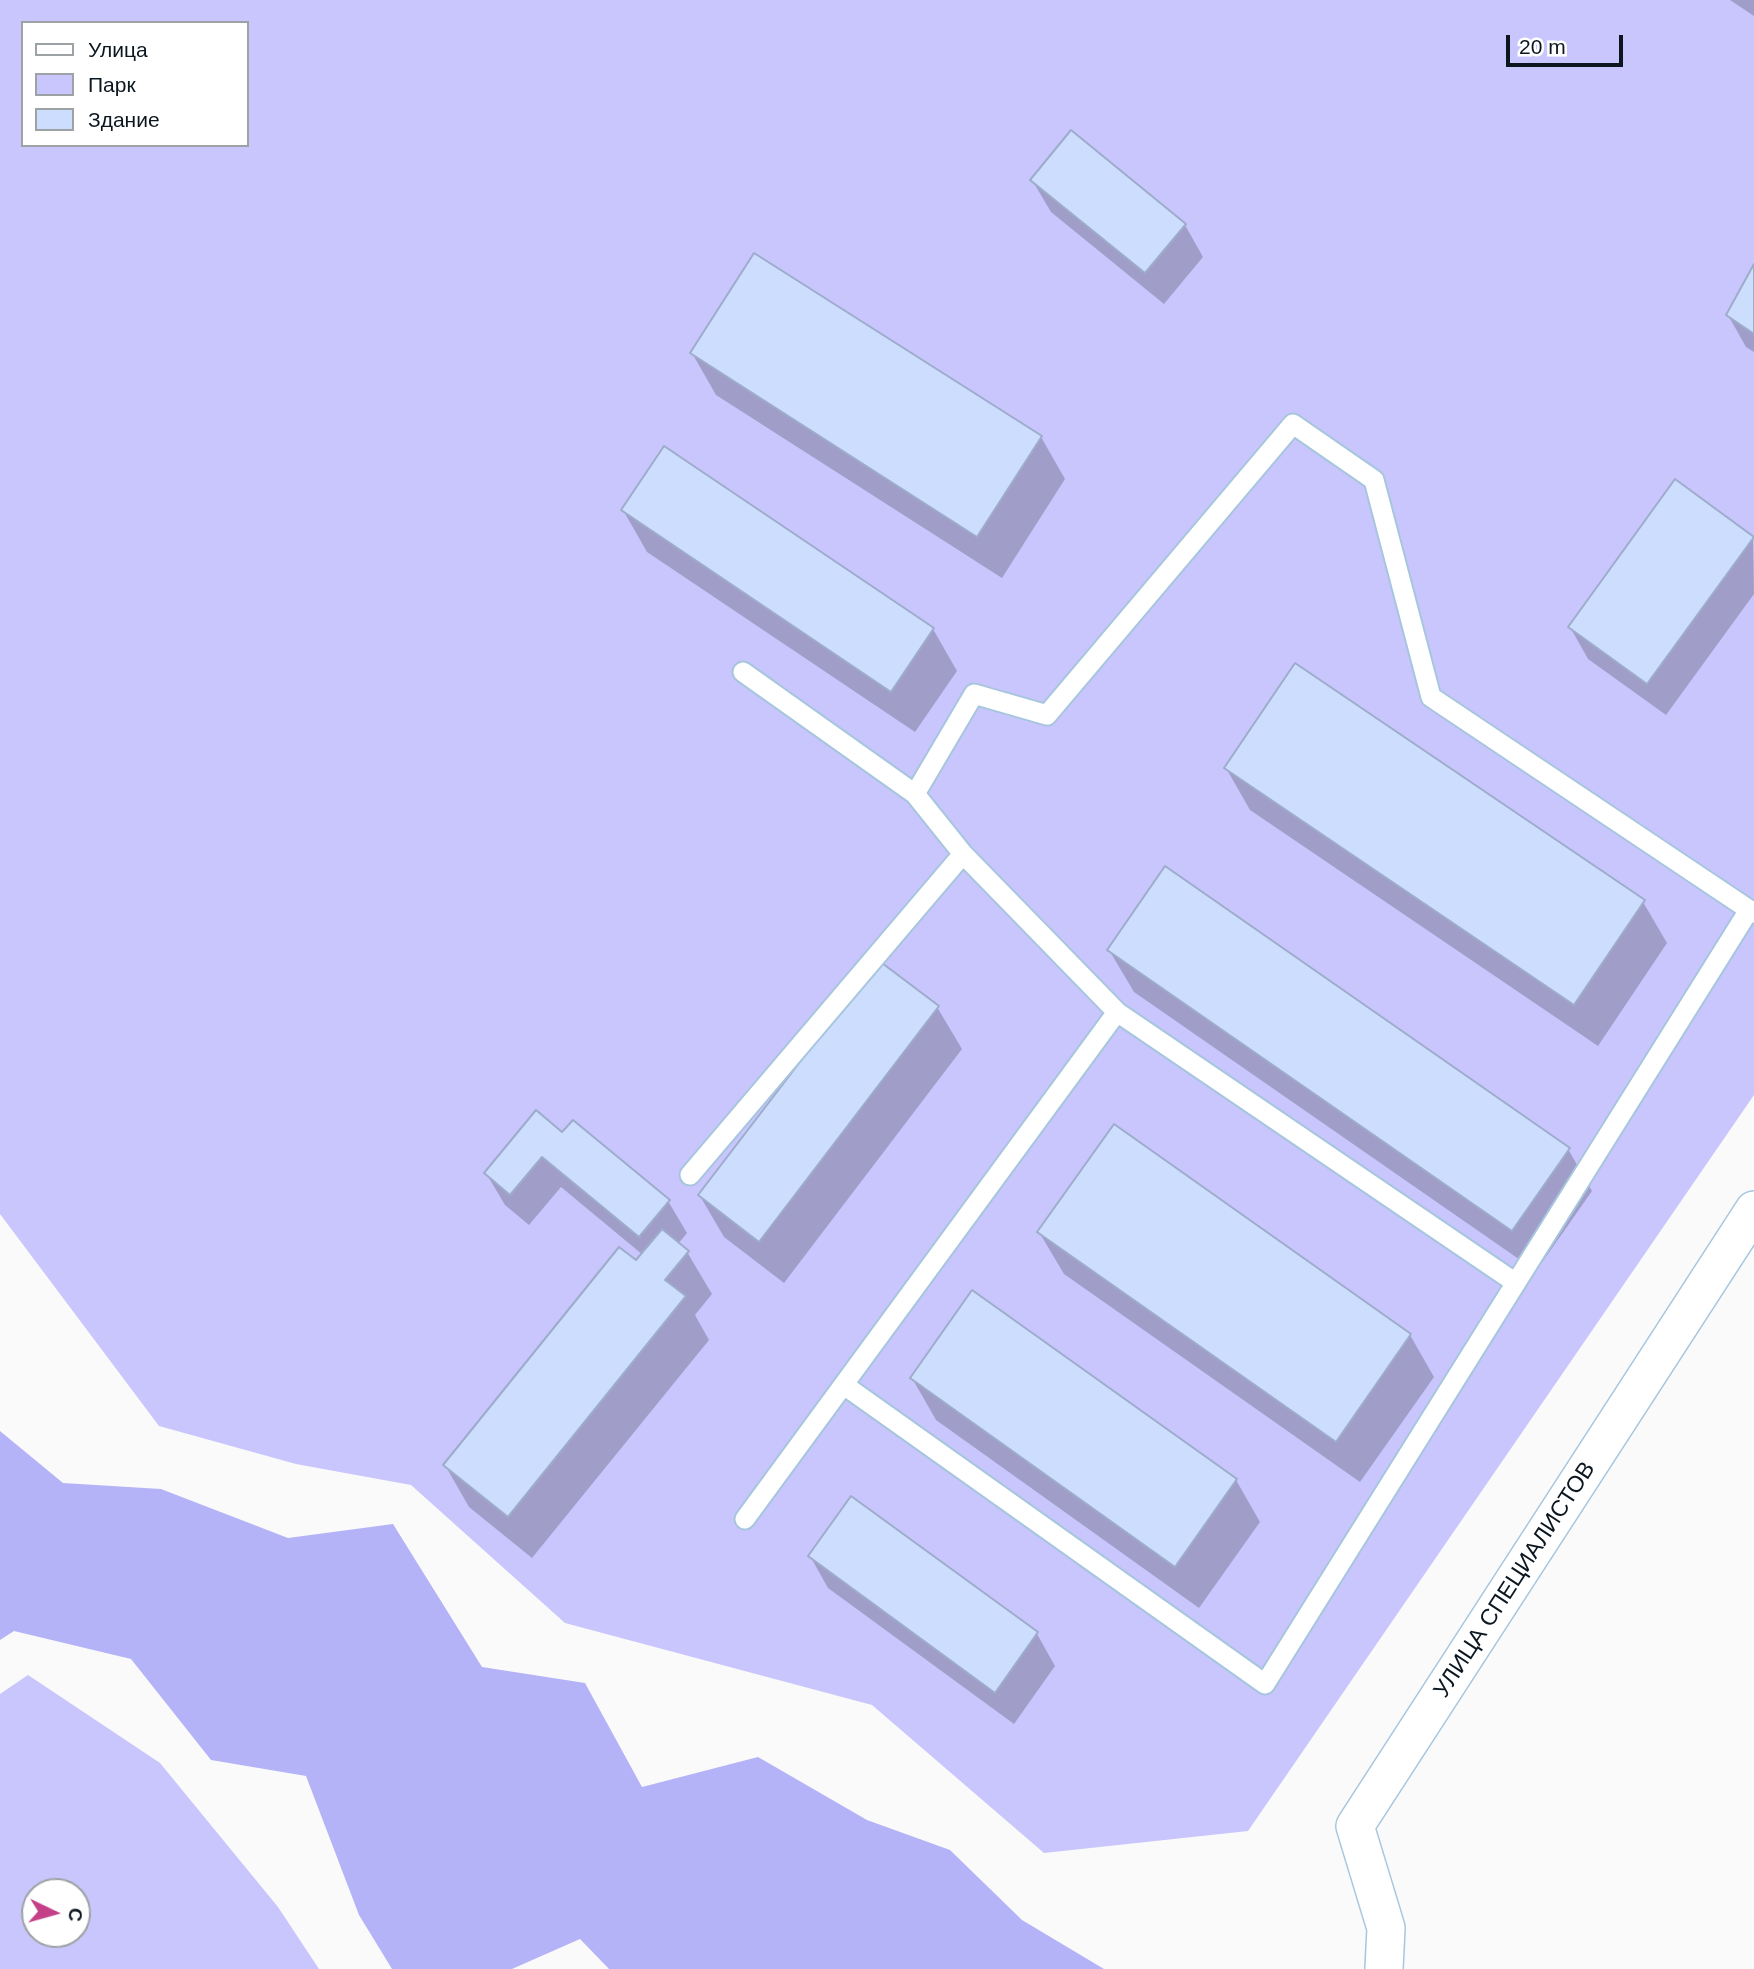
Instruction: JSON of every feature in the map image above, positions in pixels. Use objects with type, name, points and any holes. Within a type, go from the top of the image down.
[{"type":"street","name":"УЛИЦА СПЕЦИАЛИСТОВ","points":[[1384,1969],[1386,1928],[1355,1826],[1754,1210]]},
{"type":"lane","points":[[844,1385],[1265,1684],[1751,912],[1431,697],[1374,480],[1293,424],[1047,715],[974,694],[915,794]]},
{"type":"lane","points":[[743,672],[915,794],[963,854],[1117,1013],[1516,1283]]},
{"type":"lane","points":[[690,1175],[963,854]]},
{"type":"lane","points":[[746,1519],[1117,1013]]},
{"type":"green space","points":[[0,0],[1754,0],[1754,1095],[1248,1831],[1044,1853],[872,1705],[565,1623],[411,1485],[296,1464],[159,1426],[0,1214]]},
{"type":"green space","points":[[28,1675],[160,1763],[278,1907],[319,1969],[0,1969],[0,1694]]},
{"type":"shaded area","points":[[0,1431],[63,1483],[161,1489],[288,1538],[393,1524],[482,1667],[585,1683],[642,1787],[758,1757],[867,1820],[950,1850],[1022,1920],[1104,1969],[609,1969],[580,1939],[512,1969],[392,1969],[359,1915],[306,1776],[211,1760],[131,1659],[14,1631],[0,1640]]},
{"type":"building","points":[[1071,130],[1186,224],[1145,273],[1030,180]]},
{"type":"building","points":[[754,253],[1042,436],[977,537],[690,353]]},
{"type":"building","points":[[1754,264],[1754,334],[1726,315]]},
{"type":"building","points":[[664,446],[934,628],[891,692],[621,510]]},
{"type":"building","points":[[1675,479],[1754,537],[1647,684],[1568,627]]},
{"type":"building","points":[[1295,663],[1645,900],[1574,1005],[1224,768]]},
{"type":"building","points":[[1165,866],[1570,1148],[1512,1231],[1107,950]]},
{"type":"building","points":[[878,960],[939,1006],[759,1242],[698,1195]]},
{"type":"building","points":[[536,1110],[562,1132],[573,1120],[670,1200],[639,1237],[542,1157],[510,1195],[484,1173]]},
{"type":"building","points":[[1114,1124],[1411,1334],[1336,1442],[1037,1232]]},
{"type":"building","points":[[662,1229],[689,1251],[665,1280],[686,1296],[508,1517],[443,1465],[619,1247],[636,1260]]},
{"type":"building","points":[[972,1290],[1237,1479],[1175,1567],[910,1378]]},
{"type":"building","points":[[851,1496],[1038,1632],[995,1693],[808,1556]]}]
